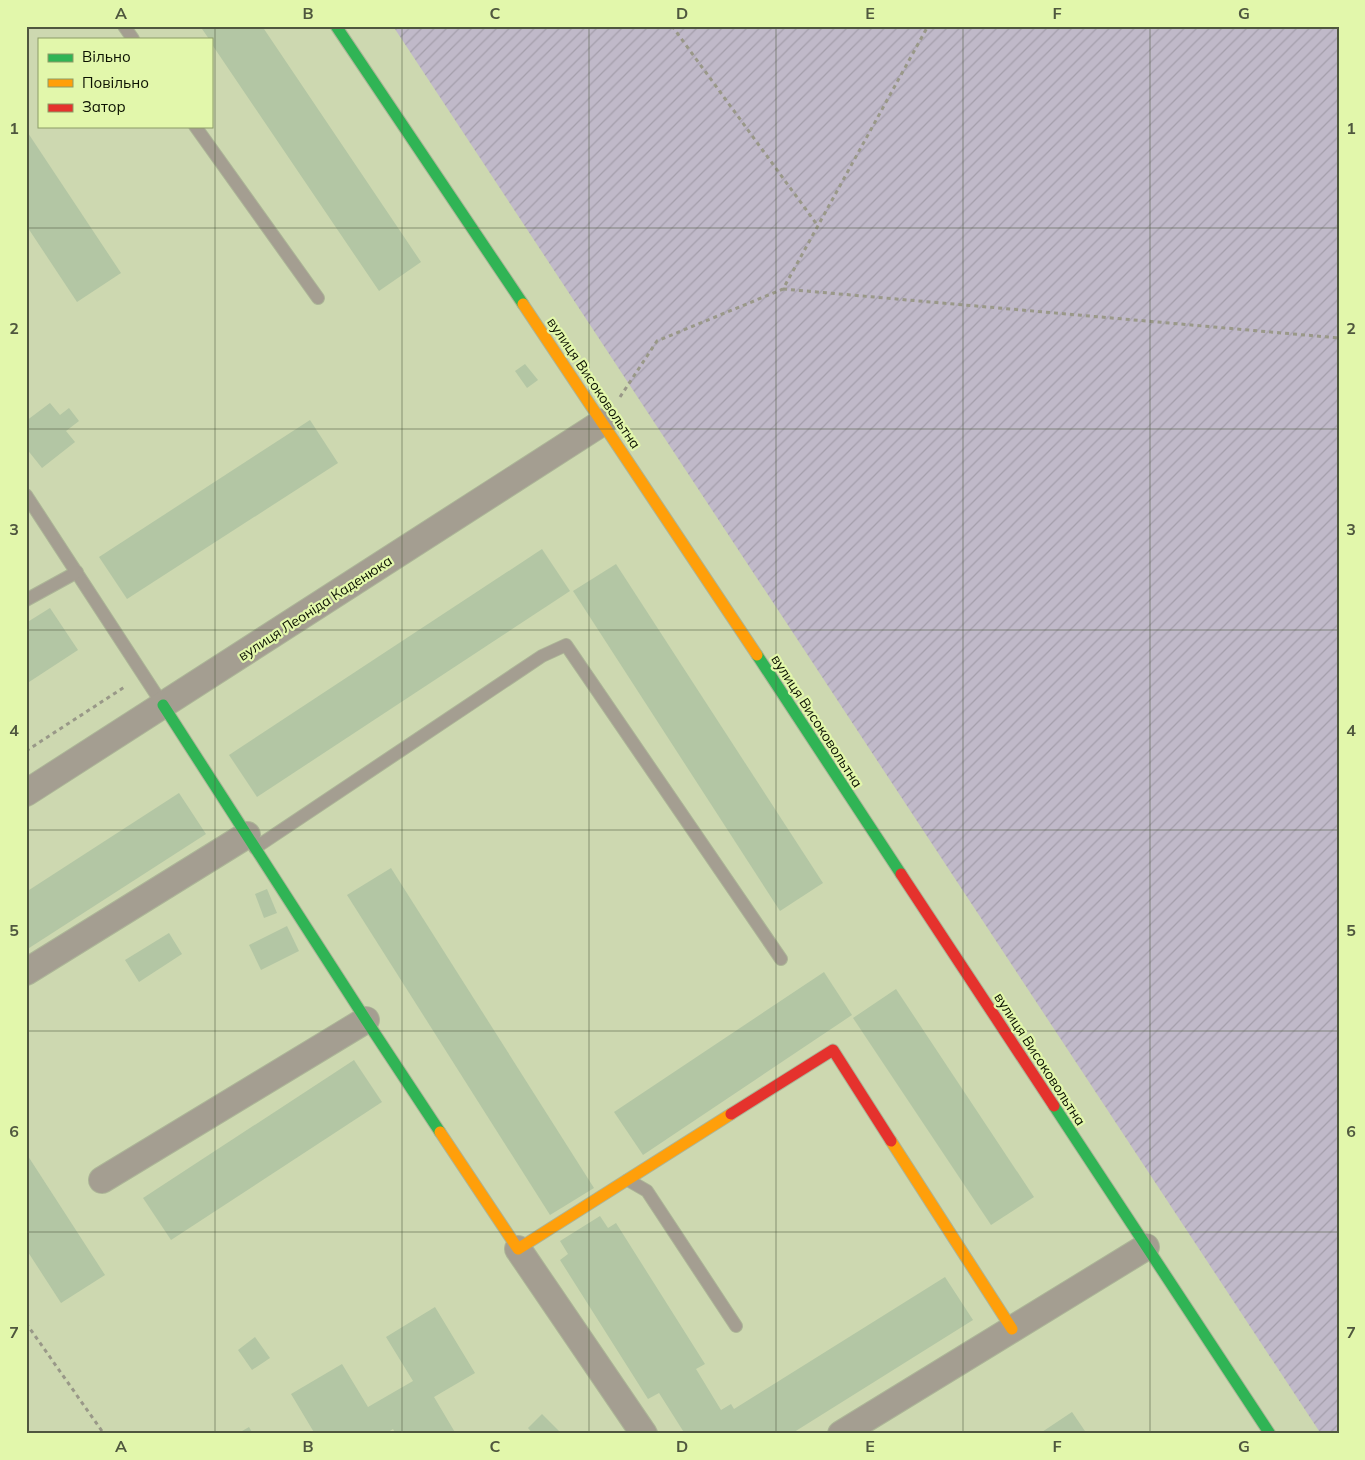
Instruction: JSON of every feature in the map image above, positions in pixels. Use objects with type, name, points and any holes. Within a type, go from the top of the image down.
[{"type":"street","name":"вулиця Високовольтна","points":[[336,26],[603,422],[1270,1434]]},
{"type":"street","name":"вулиця Леоніда Каденюка","points":[[26,794],[603,422]]},
{"type":"street","points":[[163,706],[366,1020],[644,1434]]},
{"type":"street","points":[[26,972],[251,841]]},
{"type":"street","points":[[102,1180],[366,1020]]},
{"type":"street","points":[[518,1249],[833,1050],[1012,1329]]},
{"type":"street","points":[[841,1434],[1146,1247]]},
{"type":"lane","points":[[124,26],[132,38]]},
{"type":"lane","points":[[197,128],[318,298]]},
{"type":"lane","points":[[26,494],[163,706]]},
{"type":"lane","points":[[26,600],[76,572]]},
{"type":"lane","points":[[251,841],[542,656],[566,646],[781,959]]},
{"type":"lane","points":[[628,1180],[647,1191],[736,1326]]},
{"type":"path","points":[[672,26],[818,226]]},
{"type":"path","points":[[783,289],[928,26]]},
{"type":"path","points":[[603,422],[657,341],[783,289],[1339,338]]},
{"type":"path","points":[[26,752],[143,674]]},
{"type":"path","points":[[26,1323],[104,1434]]},
{"type":"shaded area","points":[[393,26],[1339,26],[1339,1434],[1321,1434]]},
{"type":"building","points":[[200,26],[262,26],[421,262],[379,291],[212,44],[212,38],[208,38]]},
{"type":"building","points":[[26,130],[121,273],[77,302],[26,225]]},
{"type":"building","points":[[525,364],[538,380],[527,388],[515,371]]},
{"type":"building","points":[[50,403],[60,415],[69,408],[79,421],[66,431],[75,442],[42,468],[26,448],[26,421]]},
{"type":"building","points":[[310,420],[338,463],[127,599],[99,557]]},
{"type":"building","points":[[542,549],[570,591],[257,797],[229,755]]},
{"type":"building","points":[[616,564],[823,883],[780,911],[573,591]]},
{"type":"building","points":[[50,608],[78,650],[26,684],[26,623]]},
{"type":"building","points":[[179,793],[206,834],[26,950],[26,892]]},
{"type":"building","points":[[391,868],[594,1188],[550,1215],[347,895]]},
{"type":"building","points":[[267,889],[277,913],[264,918],[255,894]]},
{"type":"building","points":[[287,926],[299,951],[261,970],[249,945]]},
{"type":"building","points":[[169,933],[182,954],[139,982],[125,960]]},
{"type":"building","points":[[824,972],[852,1015],[643,1155],[614,1112]]},
{"type":"building","points":[[896,989],[1034,1197],[991,1225],[853,1018]]},
{"type":"building","points":[[354,1060],[382,1102],[171,1240],[143,1198]]},
{"type":"building","points":[[26,1153],[105,1275],[61,1303],[26,1249]]},
{"type":"building","points":[[600,1216],[608,1228],[616,1223],[705,1364],[696,1369],[721,1410],[731,1404],[734,1409],[945,1277],[973,1320],[791,1434],[685,1434],[659,1393],[648,1399],[560,1260],[568,1254],[560,1241]]},
{"type":"building","points":[[435,1307],[475,1373],[434,1397],[456,1434],[396,1434],[393,1429],[385,1434],[315,1434],[291,1394],[342,1364],[368,1407],[413,1381],[386,1337]]},
{"type":"building","points":[[255,1337],[270,1358],[252,1370],[238,1350]]},
{"type":"building","points":[[1072,1412],[1087,1434],[1039,1434]]},
{"type":"building","points":[[542,1414],[562,1434],[533,1434],[528,1428]]},
{"type":"building","points":[[249,1427],[253,1434],[237,1434]]},
{"type":"traffic: fast","points":[[336,26],[523,304]]},
{"type":"traffic: fast","points":[[757,655],[901,874]]},
{"type":"traffic: fast","points":[[163,705],[440,1132]]},
{"type":"traffic: fast","points":[[1054,1106],[1270,1434]]},
{"type":"traffic: slow","points":[[523,304],[757,655]]},
{"type":"traffic: slow","points":[[440,1132],[518,1249],[731,1114]]},
{"type":"traffic: slow","points":[[891,1141],[1012,1329]]},
{"type":"traffic: jam","points":[[901,874],[1054,1106]]},
{"type":"traffic: jam","points":[[731,1114],[833,1050],[891,1141]]}]
